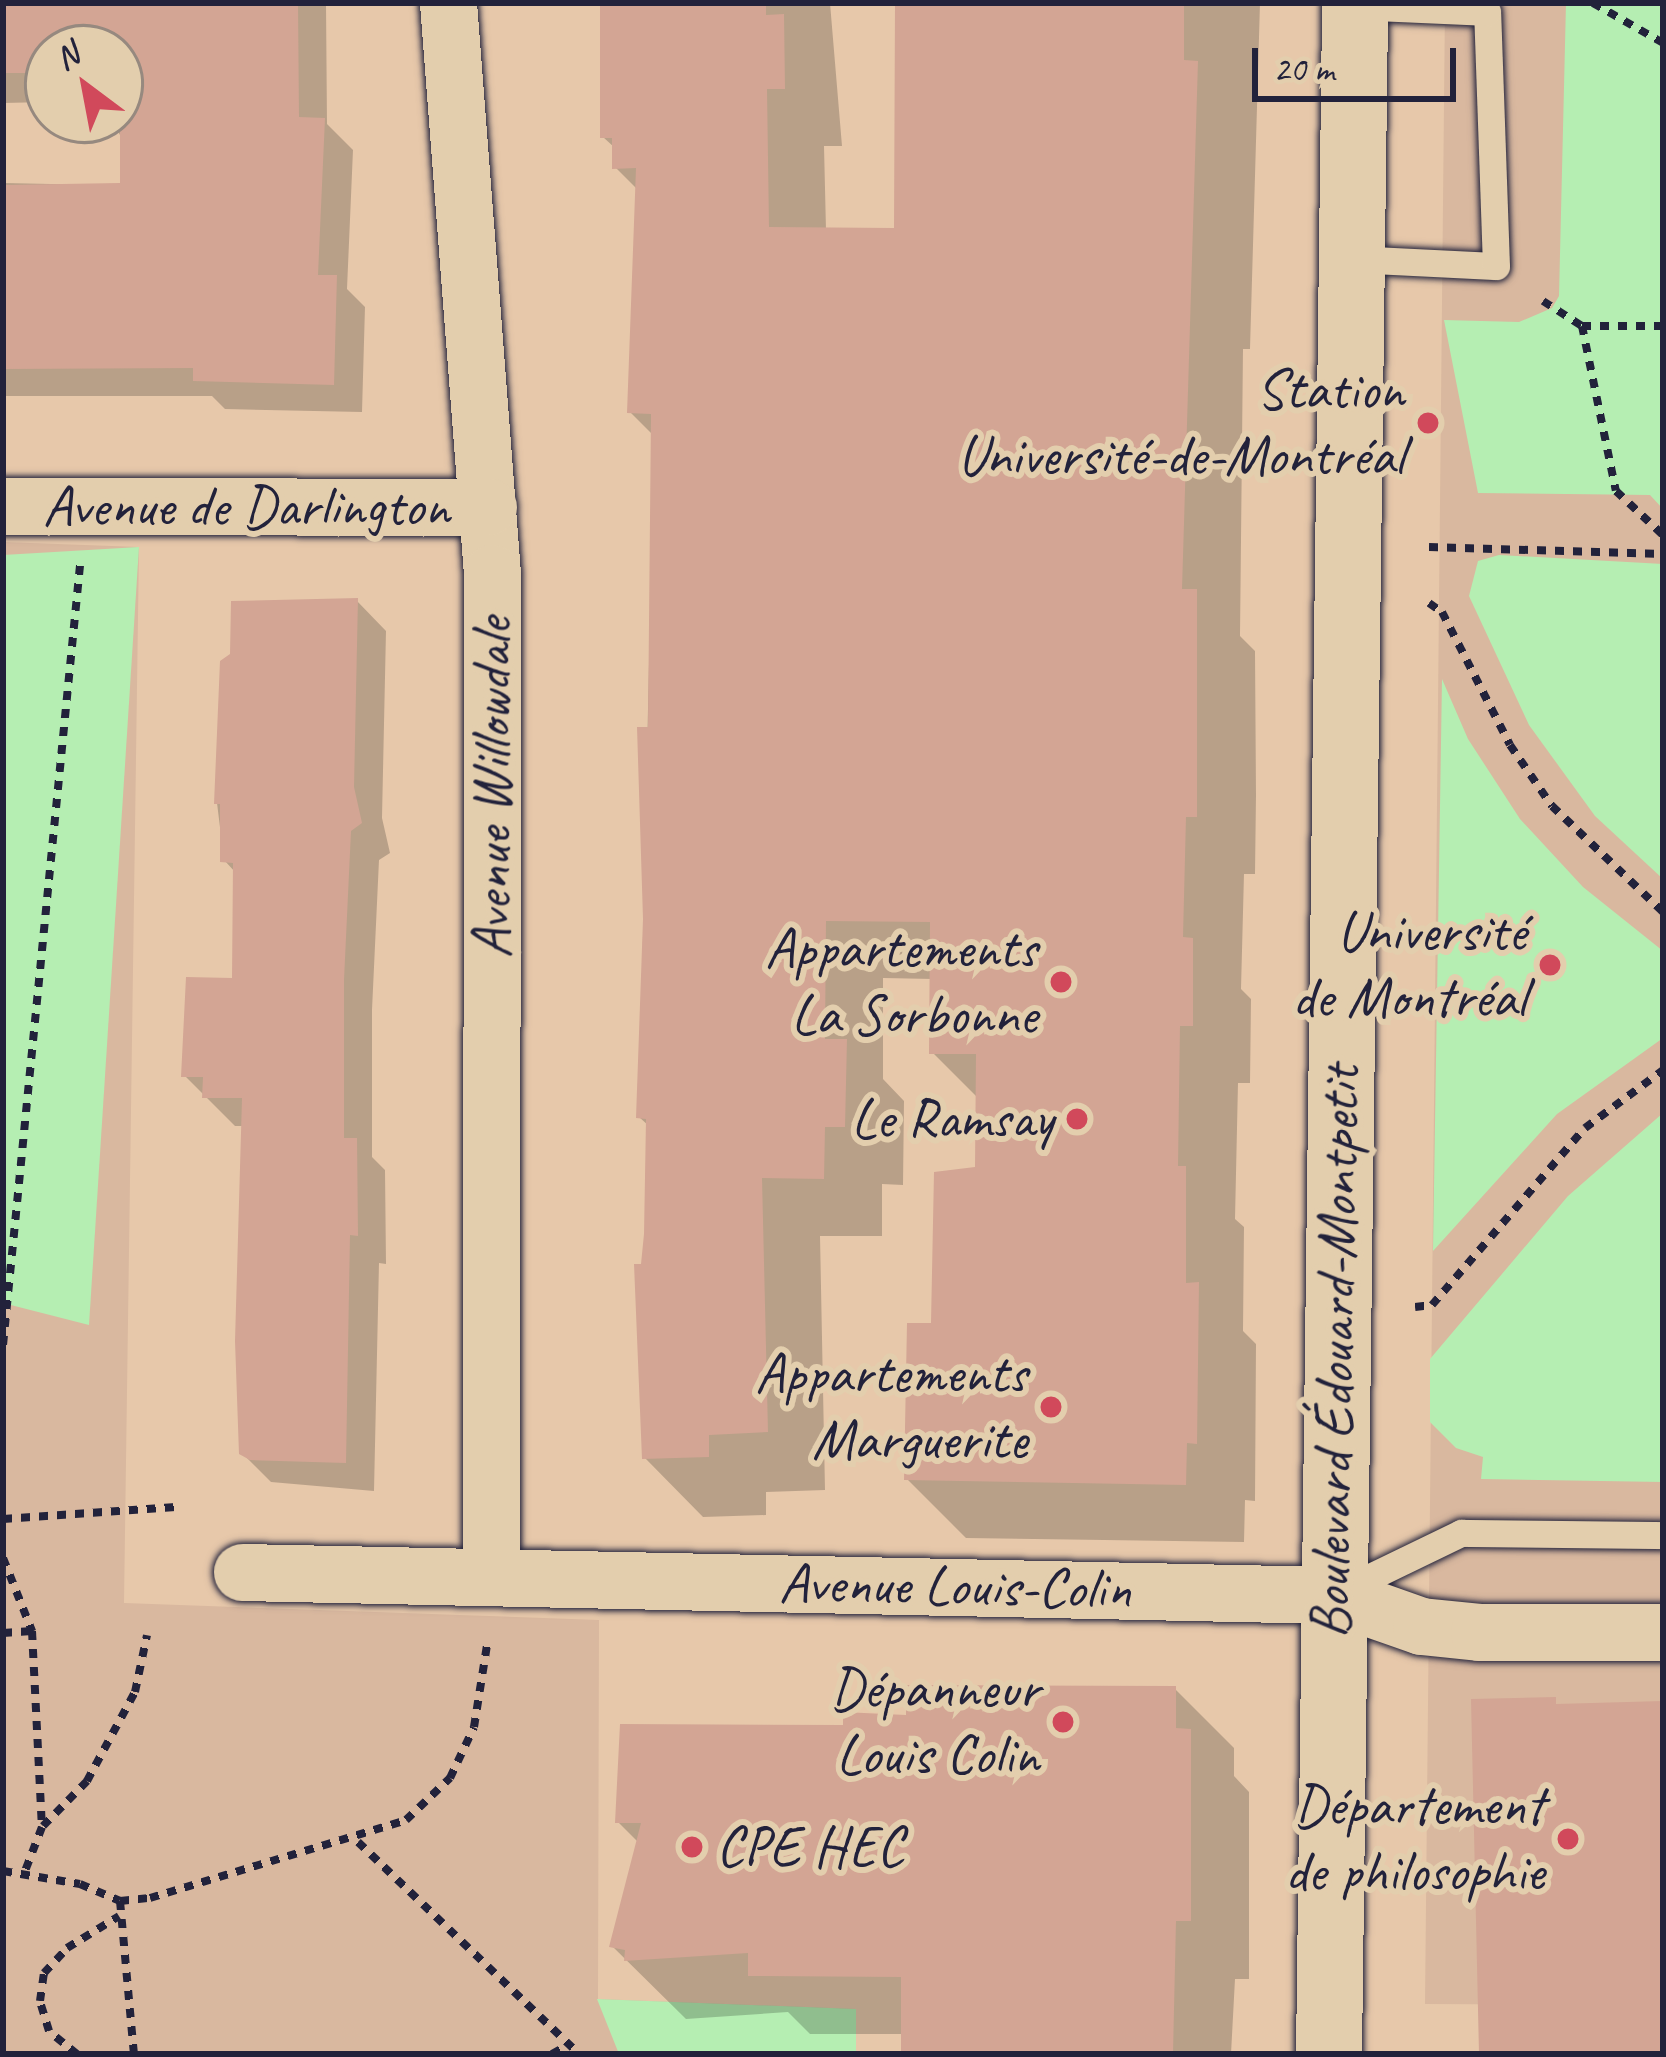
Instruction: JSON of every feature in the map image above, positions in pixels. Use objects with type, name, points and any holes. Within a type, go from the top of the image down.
[{"type":"street","name":"Avenue Willowdale","points":[[448,3],[488,507],[491,1575]]},
{"type":"street","name":"Boulevard Édouard-Montpetit","points":[[1329,2054],[1354,5]]},
{"type":"street","name":"Avenue de Darlington","points":[[3,506],[488,507]]},
{"type":"street","name":"Avenue Louis-Colin","points":[[242,1572],[1333,1595],[1421,1625],[1479,1632],[1663,1632]]},
{"type":"lane","points":[[1351,259],[1496,266],[1487,12],[1354,5]]},
{"type":"lane","points":[[1333,1595],[1461,1533],[1663,1535]]},
{"type":"path","points":[[1593,3],[1663,43]]},
{"type":"path","points":[[1543,302],[1582,326],[1663,326]]},
{"type":"path","points":[[1582,326],[1616,491],[1663,536]]},
{"type":"path","points":[[1429,547],[1663,554]]},
{"type":"path","points":[[3,1345],[80,558]]},
{"type":"path","points":[[1429,603],[1442,612],[1510,745],[1552,806],[1663,912]]},
{"type":"path","points":[[1415,1307],[1432,1305],[1585,1128],[1663,1070]]},
{"type":"path","points":[[3,1519],[176,1507]]},
{"type":"path","points":[[3,1558],[32,1631],[42,1828]]},
{"type":"path","points":[[3,1633],[32,1631]]},
{"type":"path","points":[[25,1872],[42,1828],[87,1781],[135,1692],[147,1635]]},
{"type":"path","points":[[3,1870],[25,1872],[120,1901],[357,1841],[406,1820],[450,1778],[478,1709],[487,1645]]},
{"type":"path","points":[[357,1841],[391,1865],[580,2054]]},
{"type":"path","points":[[120,1901],[134,2054]]},
{"type":"path","points":[[76,2054],[49,2031],[40,2002],[44,1973],[57,1955],[119,1916]]},
{"type":"path","points":[[552,2054],[570,2044]]},
{"type":"shaded area","name":"Université de Montréal","points":[[1445,3],[1663,3],[1663,2005],[1425,2004]]},
{"type":"shaded area","points":[[3,542],[139,547],[124,1603],[599,1620],[598,1999],[856,2009],[856,2054],[3,2054]]},
{"type":"green space","points":[[1566,3],[1663,3],[1663,509],[1650,495],[1478,493],[1444,320],[1519,322],[1552,308],[1559,296]]},
{"type":"green space","points":[[139,547],[89,1325],[3,1303],[3,555]]},
{"type":"green space","points":[[1499,555],[1663,564],[1663,879],[1595,816],[1529,725],[1469,596],[1478,561]]},
{"type":"green space","points":[[1442,679],[1468,739],[1520,819],[1583,887],[1663,951],[1663,1038],[1557,1114],[1433,1251]]},
{"type":"green space","points":[[1663,1113],[1663,1482],[1481,1479],[1483,1457],[1456,1448],[1430,1422],[1430,1359],[1568,1196]]},
{"type":"green space","points":[[597,1999],[856,2009],[856,2054],[619,2054]]},
{"type":"building","points":[[3,3],[298,3],[299,117],[325,118],[318,275],[337,275],[334,385],[193,381],[193,368],[3,369],[3,185],[120,183],[120,144],[144,144],[144,24],[24,24],[24,73],[3,73]]},
{"type":"building","points":[[600,3],[766,3],[766,15],[784,14],[785,89],[767,89],[769,227],[894,228],[895,3],[1184,3],[1184,60],[1198,61],[1182,589],[1197,589],[1197,817],[1186,817],[1183,937],[1193,938],[1193,1026],[1180,1026],[1178,1166],[1186,1166],[1186,1283],[1199,1282],[1197,1444],[1187,1443],[1186,1485],[904,1480],[907,1323],[931,1323],[934,1172],[975,1167],[976,1054],[929,1054],[930,922],[826,921],[825,1039],[847,1039],[845,1127],[825,1127],[824,1179],[762,1178],[768,1432],[709,1435],[709,1457],[642,1459],[634,1264],[641,1264],[644,1234],[646,1119],[636,1118],[643,919],[637,727],[648,727],[651,414],[627,413],[636,168],[612,169],[612,138],[600,138]]},
{"type":"building","points":[[358,598],[354,787],[362,823],[351,831],[344,980],[344,1138],[357,1138],[358,1236],[350,1235],[346,1463],[250,1460],[239,1454],[235,1341],[242,1098],[202,1098],[203,1077],[181,1077],[186,977],[232,978],[233,863],[220,862],[220,804],[214,804],[220,661],[230,654],[231,601]]},
{"type":"building","points":[[906,1685],[1176,1686],[1176,1728],[1191,1729],[1191,1921],[1176,1921],[1173,2054],[901,2054],[901,1977],[748,1976],[748,1953],[624,1961],[625,1950],[609,1947],[641,1823],[615,1823],[620,1724],[843,1725],[843,1712],[906,1715]]},
{"type":"building","name":"Département de philosophie","points":[[1556,1697],[1556,1704],[1663,1701],[1663,2054],[1479,2054],[1471,1699]]},
{"type":"place","name":"Station Université-de-Montréal","points":[[1428,423]]},
{"type":"place","name":"Université de Montréal","points":[[1550,965]]},
{"type":"place","name":"Appartements La Sorbonne","points":[[1061,982]]},
{"type":"place","name":"Le Ramsay","points":[[1077,1119]]},
{"type":"place","name":"Appartements Marguerite","points":[[1051,1407]]},
{"type":"place","name":"Dépanneur Louis Colin","points":[[1063,1722]]},
{"type":"place","name":"Département de philosophie","points":[[1568,1839]]},
{"type":"place","name":"CPE HEC","points":[[692,1847]]}]
